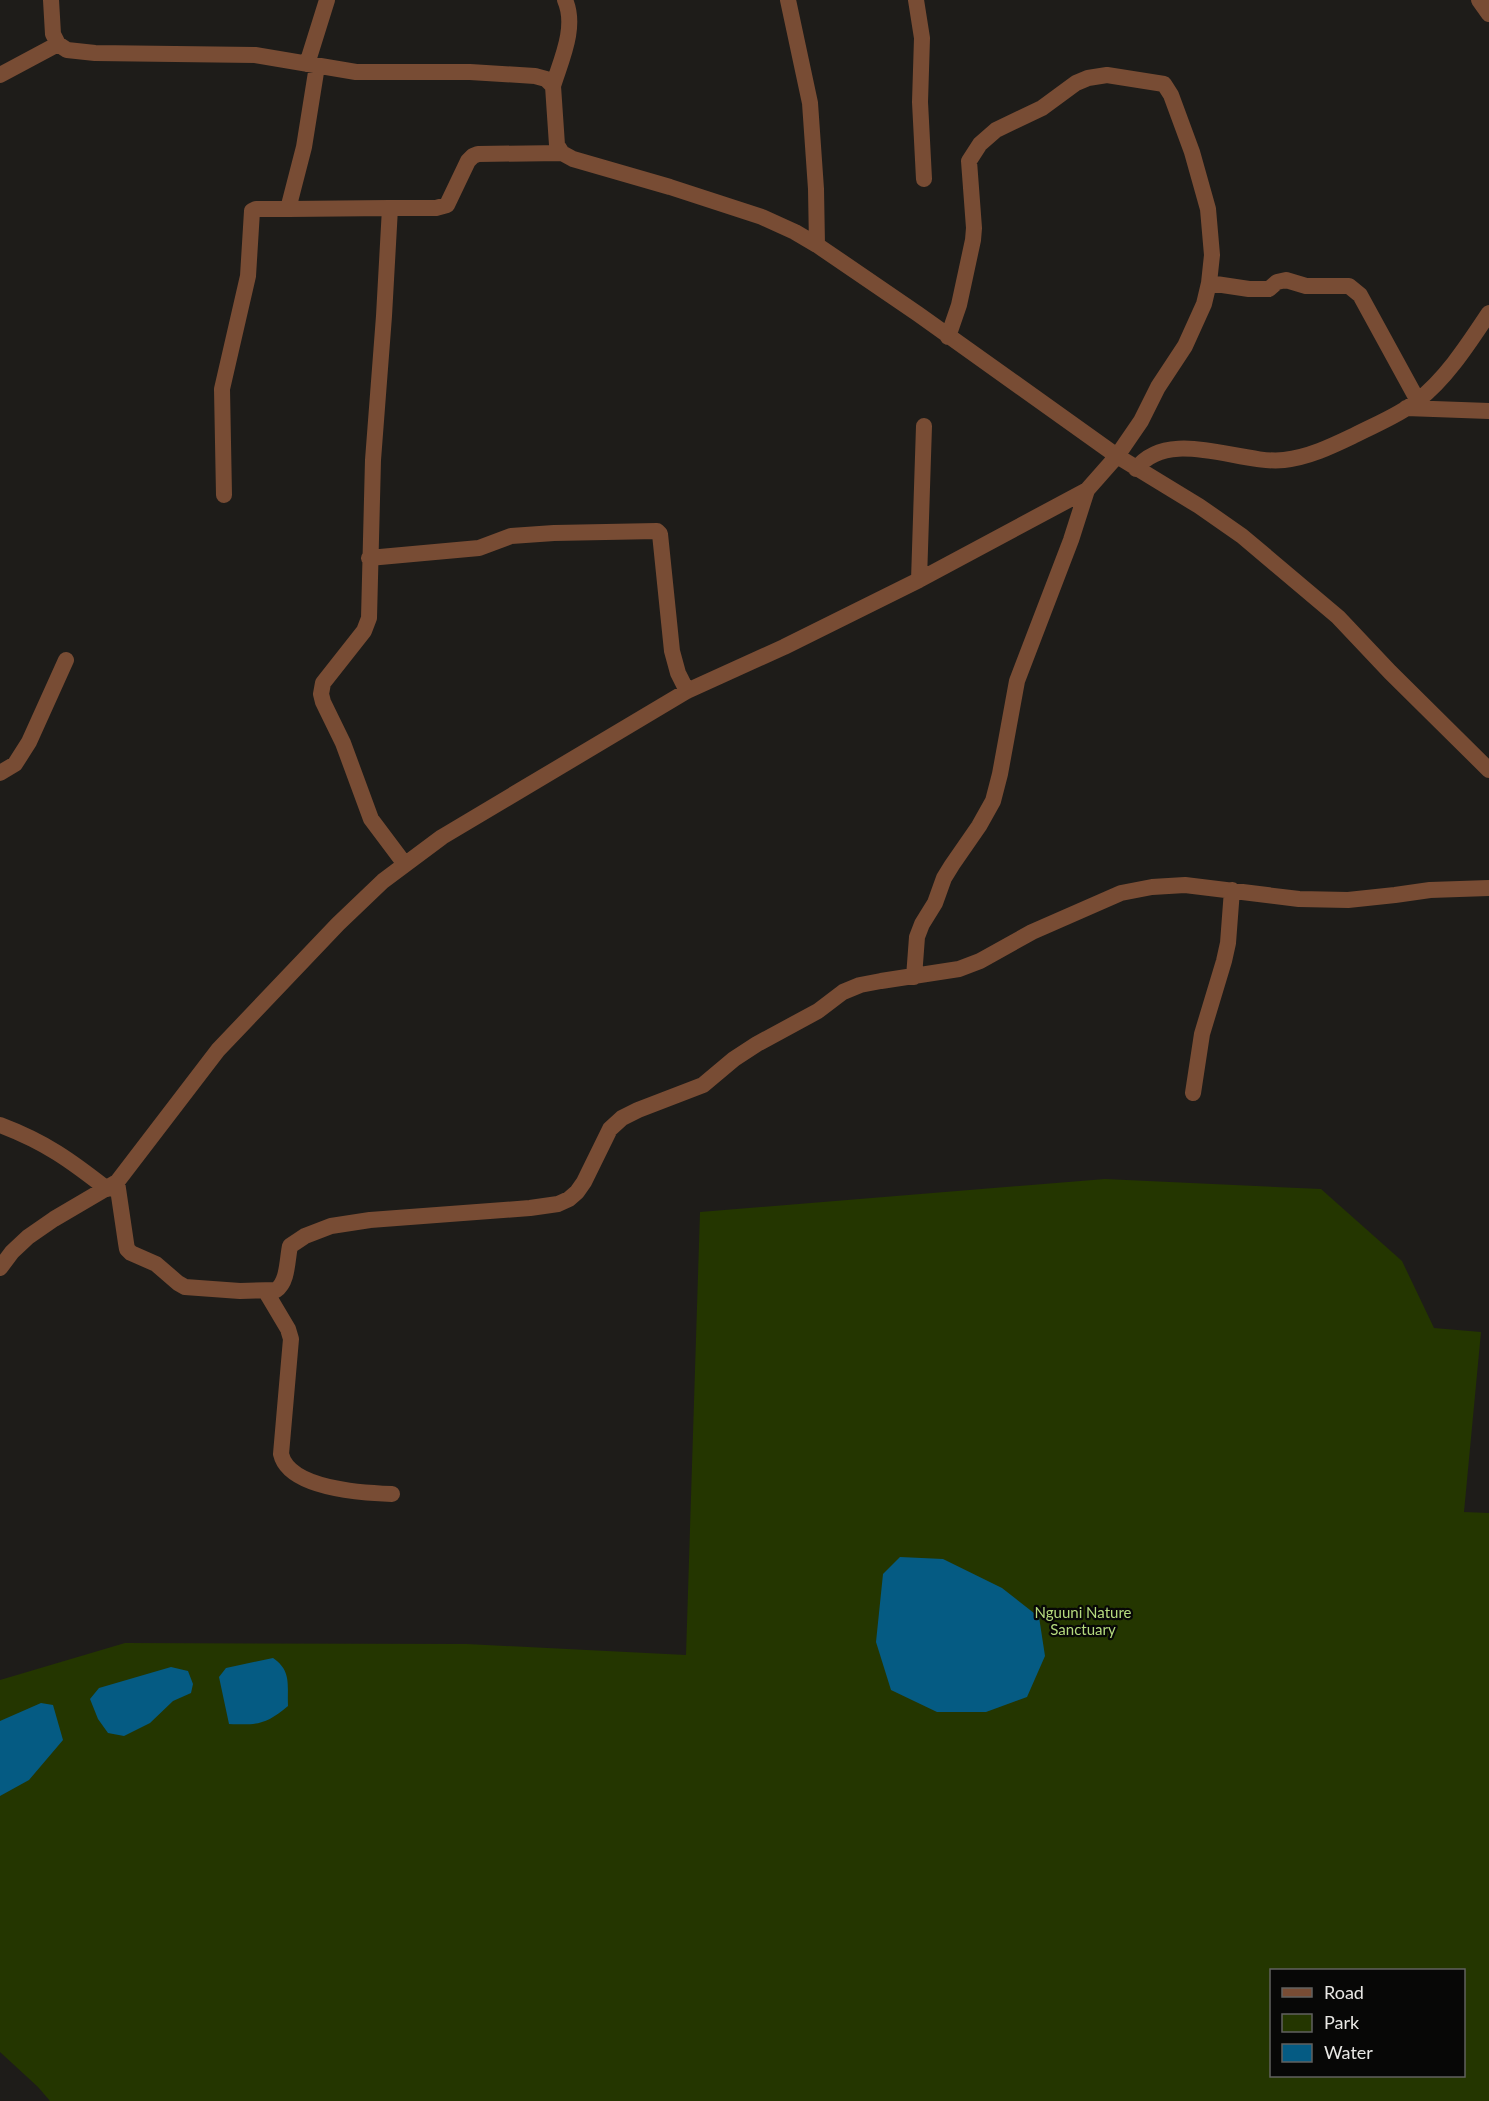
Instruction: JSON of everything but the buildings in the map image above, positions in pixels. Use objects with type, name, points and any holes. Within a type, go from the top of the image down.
[{"type":"street","points":[[51,0],[53,34],[58,44],[67,50],[255,55],[356,72],[470,72],[535,76],[546,79],[553,86]]},
{"type":"street","points":[[288,209],[304,147],[312,65],[327,0]]},
{"type":"street","points":[[562,153],[557,145],[555,134],[553,86],[569,30],[570,10],[565,0]]},
{"type":"street","points":[[788,0],[810,103],[817,245]]},
{"type":"street","points":[[916,0],[922,38],[920,102],[924,179]]},
{"type":"street","points":[[1479,0],[1489,14]]},
{"type":"street","points":[[0,75],[58,44]]},
{"type":"street","points":[[0,1268],[12,1252],[28,1238],[54,1219],[112,1185],[218,1050],[338,924],[404,863],[442,837],[687,691],[784,647],[919,580],[1087,490],[1117,456],[1141,421],[1158,387],[1185,346],[1204,304],[1209,283],[1212,255],[1208,209],[1192,152],[1167,88],[1160,82],[1140,82],[1107,75],[1076,83],[1042,108],[996,130],[980,144],[970,157],[968,168],[974,228],[973,240],[959,306],[948,337]]},
{"type":"street","points":[[224,495],[222,389],[247,285],[252,214],[256,209],[436,208],[447,205],[468,161],[473,156],[478,154],[562,153],[573,159],[762,217],[817,245],[1117,456],[1199,506],[1242,536],[1338,617],[1489,770]]},
{"type":"street","points":[[390,208],[373,460],[369,618],[364,631],[323,683],[321,694],[322,702],[343,743],[371,819],[404,863]]},
{"type":"street","points":[[1209,283],[1269,289],[1283,280],[1306,286],[1349,286],[1360,295],[1412,405]]},
{"type":"street","points":[[1136,469],[1144,459],[1168,450],[1188,449],[1265,460],[1282,460],[1325,449],[1412,405],[1447,370],[1489,313]]},
{"type":"street","points":[[1412,405],[1489,411]]},
{"type":"street","points":[[919,580],[924,426]]},
{"type":"street","points":[[914,977],[917,937],[922,924],[935,903],[952,865],[993,801],[1017,681],[1071,540],[1087,490]]},
{"type":"street","points":[[369,558],[479,548],[511,537],[554,533],[657,531],[660,534],[672,651],[678,673],[687,691]]},
{"type":"street","points":[[0,773],[15,764],[29,742],[66,660]]},
{"type":"street","points":[[0,1125],[36,1139],[112,1185],[127,1248],[131,1253],[156,1264],[178,1283],[195,1289],[266,1292],[281,1287],[290,1246],[305,1236],[331,1226],[370,1220],[530,1208],[569,1199],[584,1182],[610,1129],[622,1118],[703,1085],[734,1059],[818,1011],[843,993],[860,986],[959,969],[980,961],[1032,932],[1121,893],[1170,885],[1200,886],[1299,899],[1348,900],[1430,890],[1489,888]]},
{"type":"street","points":[[1193,1093],[1202,1034],[1228,943],[1232,890]]},
{"type":"street","points":[[266,1292],[288,1329],[291,1339],[281,1455],[283,1463],[295,1475],[329,1487],[359,1493],[392,1494]]},
{"type":"green space","name":"Nguuni Nature Sanctuary","points":[[1105,1179],[1321,1189],[1402,1261],[1434,1328],[1481,1332],[1464,1512],[1489,1513],[1489,2101],[50,2101],[0,2052],[0,1680],[125,1643],[467,1644],[686,1655],[700,1212]]},
{"type":"water","points":[[900,1557],[943,1559],[1002,1588],[1039,1617],[1045,1656],[1027,1697],[986,1712],[937,1712],[891,1690],[876,1642],[883,1574]]},
{"type":"water","points":[[273,1658],[286,1673],[288,1706],[273,1717],[261,1722],[229,1724],[219,1677],[226,1668]]},
{"type":"water","points":[[171,1667],[188,1671],[193,1684],[191,1693],[173,1701],[150,1723],[124,1736],[108,1733],[98,1719],[90,1699],[99,1688]]},
{"type":"water","points":[[41,1703],[53,1705],[63,1740],[29,1780],[0,1796],[0,1721]]}]
